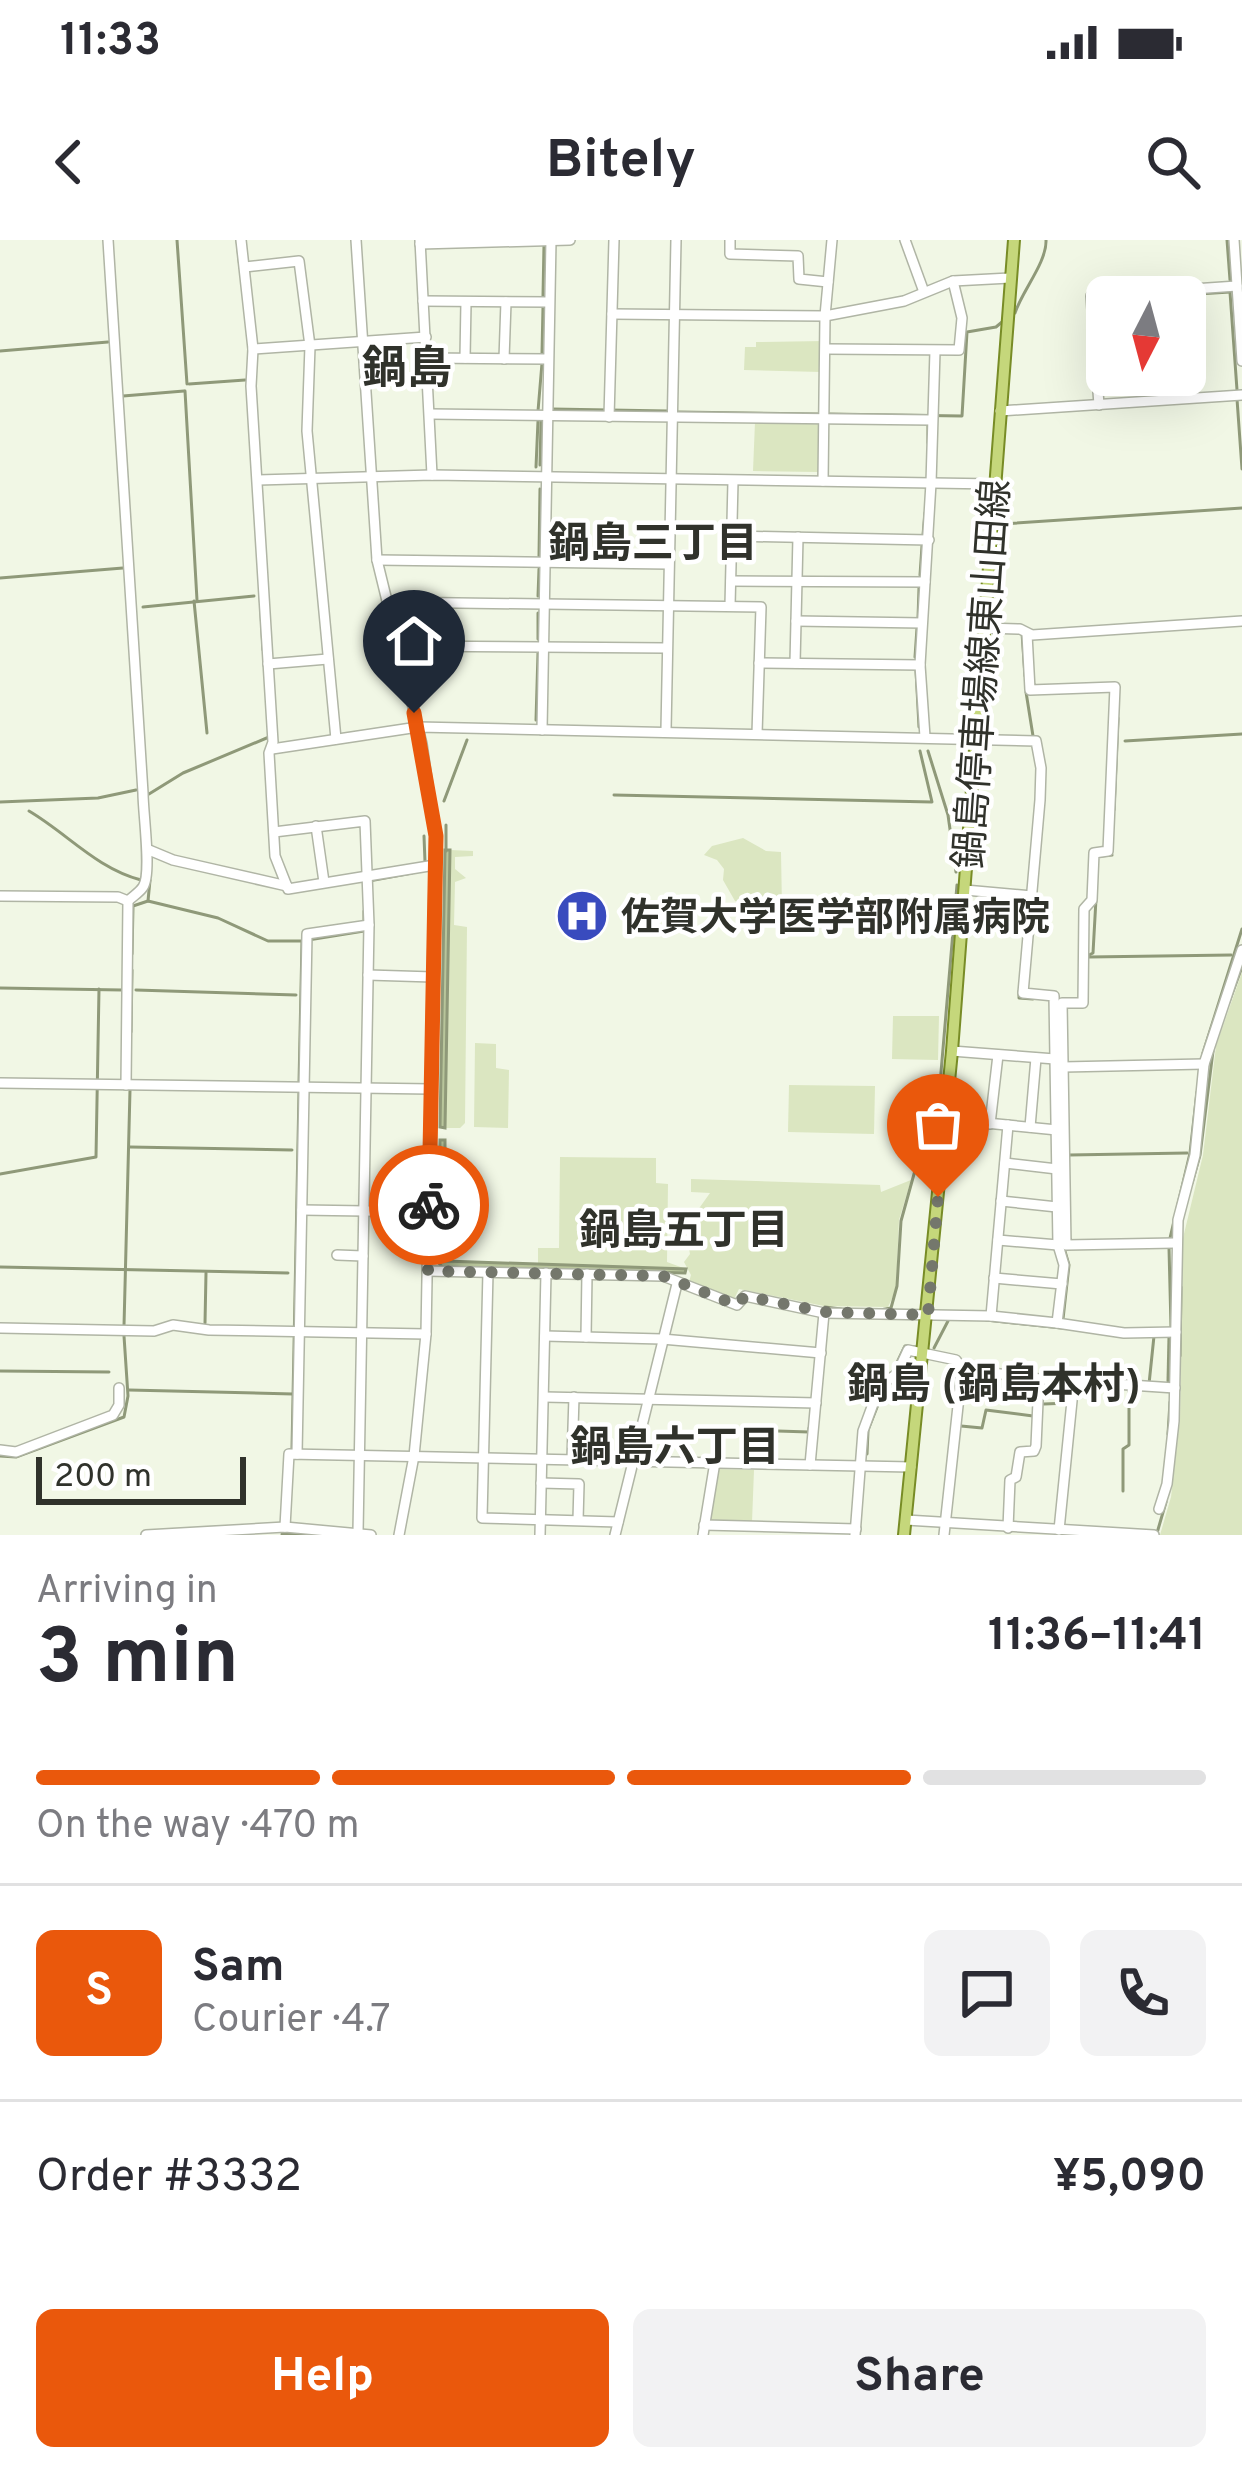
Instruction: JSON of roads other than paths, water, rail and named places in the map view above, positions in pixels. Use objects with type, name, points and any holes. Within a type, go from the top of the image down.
[{"type":"main road","name":"鍋島停車場線東山田線","points":[[904,1535],[952,1052],[1015,241]]},
{"type":"street","points":[[108,240],[142,829],[151,850],[146,883],[128,902],[128,1085]]},
{"type":"street","points":[[241,240],[253,349],[275,856],[287,886]]},
{"type":"street","points":[[356,240],[377,560],[418,727],[433,811],[428,866],[433,977],[426,1334],[414,1456],[399,1535]]},
{"type":"street","points":[[542,730],[550,240]]},
{"type":"street","points":[[433,475],[420,242],[570,240]]},
{"type":"street","points":[[609,413],[614,240]]},
{"type":"street","points":[[666,730],[676,240]]},
{"type":"street","points":[[730,240],[730,254],[798,256],[799,279],[828,282]]},
{"type":"street","points":[[823,482],[825,316],[832,240]]},
{"type":"street","points":[[905,240],[924,292]]},
{"type":"street","points":[[1234,240],[1242,361]]},
{"type":"street","points":[[245,267],[299,261],[310,346],[307,431],[336,739]]},
{"type":"street","points":[[612,314],[825,316],[904,301],[953,281],[1010,278]]},
{"type":"street","points":[[826,349],[959,350],[962,317],[953,281]]},
{"type":"street","points":[[1099,404],[1090,296],[1237,286]]},
{"type":"street","points":[[423,301],[549,302]]},
{"type":"street","points":[[465,358],[466,302]]},
{"type":"street","points":[[504,359],[506,302]]},
{"type":"street","points":[[253,349],[426,337]]},
{"type":"street","points":[[925,737],[920,665],[932,483],[934,351]]},
{"type":"street","points":[[427,358],[548,359]]},
{"type":"street","points":[[1000,411],[1242,395]]},
{"type":"street","points":[[430,414],[932,417]]},
{"type":"street","points":[[259,480],[433,475],[995,484]]},
{"type":"street","points":[[730,606],[734,481]]},
{"type":"street","points":[[733,536],[928,540]]},
{"type":"street","points":[[795,663],[798,537]]},
{"type":"street","points":[[377,560],[668,564]]},
{"type":"street","points":[[731,581],[925,582]]},
{"type":"street","points":[[387,602],[760,607],[757,734]]},
{"type":"street","points":[[796,621],[922,623]]},
{"type":"street","points":[[985,628],[1020,629],[1027,634],[1242,621]]},
{"type":"street","points":[[1027,634],[1030,690],[1115,687],[1108,851],[1094,853],[1092,900],[1084,909],[1083,1003],[1062,1003],[1057,1130],[1058,1245],[1064,1265],[1061,1324]]},
{"type":"street","points":[[397,646],[666,648]]},
{"type":"street","points":[[268,664],[328,659]]},
{"type":"street","points":[[759,663],[920,665]]},
{"type":"street","points":[[272,749],[418,727],[1036,741],[1042,768],[1023,993],[1054,1000],[1066,1244],[1175,1243]]},
{"type":"street","points":[[274,832],[364,821],[369,879],[358,1532]]},
{"type":"street","points":[[316,826],[324,882]]},
{"type":"street","points":[[151,850],[288,889],[428,866]]},
{"type":"street","points":[[965,890],[1032,896]]},
{"type":"street","points":[[0,896],[118,897],[128,902]]},
{"type":"street","points":[[285,1527],[293,1454],[307,940],[366,925]]},
{"type":"street","points":[[1159,1509],[1167,1484],[1174,1388],[1175,1243],[1195,1155],[1204,1064],[1242,950]]},
{"type":"street","points":[[368,975],[433,977]]},
{"type":"street","points":[[952,1052],[1059,1063],[1204,1064]]},
{"type":"street","points":[[990,1124],[998,1055]]},
{"type":"street","points":[[1030,1127],[1036,1058]]},
{"type":"street","points":[[0,1083],[431,1089]]},
{"type":"street","points":[[946,1119],[1057,1130]]},
{"type":"street","points":[[991,1316],[1008,1125]]},
{"type":"street","points":[[1005,1163],[1057,1169]]},
{"type":"street","points":[[1001,1201],[1057,1207]]},
{"type":"street","points":[[302,1210],[429,1212]]},
{"type":"street","points":[[998,1240],[1058,1245]]},
{"type":"street","points":[[337,1256],[363,1256]]},
{"type":"street","points":[[428,1271],[663,1276],[737,1305],[745,1296],[824,1312],[991,1316],[1124,1333],[1176,1331]]},
{"type":"street","points":[[482,1535],[488,1272]]},
{"type":"street","points":[[540,1535],[546,1274]]},
{"type":"street","points":[[586,1337],[587,1274]]},
{"type":"street","points":[[994,1277],[1062,1284]]},
{"type":"street","points":[[615,1535],[677,1284]]},
{"type":"street","points":[[810,1465],[824,1312]]},
{"type":"street","points":[[0,1328],[154,1331],[173,1325],[209,1330],[426,1334]]},
{"type":"street","points":[[545,1336],[662,1339],[821,1353]]},
{"type":"street","points":[[715,1462],[704,1530],[856,1532],[863,1431],[880,1385],[908,1350],[956,1360],[962,1369],[945,1529]]},
{"type":"street","points":[[962,1369],[1174,1388]]},
{"type":"street","points":[[1008,1528],[1010,1480],[1016,1477],[1018,1456],[1036,1446],[1039,1378]]},
{"type":"street","points":[[1059,1530],[1073,1381]]},
{"type":"street","points":[[0,1450],[16,1451],[113,1415],[119,1390]]},
{"type":"street","points":[[544,1396],[815,1403]]},
{"type":"street","points":[[572,1459],[574,1397]]},
{"type":"street","points":[[293,1454],[911,1467]]},
{"type":"street","points":[[541,1483],[579,1484],[578,1520]]},
{"type":"street","points":[[482,1517],[618,1522]]},
{"type":"street","points":[[906,1520],[945,1529],[1154,1534]]},
{"type":"street","points":[[146,1535],[285,1527],[371,1535]]},
{"type":"waterway","points":[[177,240],[187,384]]},
{"type":"waterway","points":[[237,240],[240,268]]},
{"type":"waterway","points":[[1015,313],[1043,258],[1046,240]]},
{"type":"waterway","points":[[1227,240],[1230,280]]},
{"type":"waterway","points":[[543,296],[544,245]]},
{"type":"waterway","points":[[1230,292],[1237,390]]},
{"type":"waterway","points":[[1206,294],[1230,292]]},
{"type":"waterway","points":[[542,353],[543,307]]},
{"type":"waterway","points":[[828,414],[962,416],[967,332],[1002,322]]},
{"type":"waterway","points":[[0,351],[108,342]]},
{"type":"waterway","points":[[538,411],[542,363]]},
{"type":"waterway","points":[[189,384],[245,380]]},
{"type":"waterway","points":[[123,396],[184,391]]},
{"type":"waterway","points":[[185,391],[197,600]]},
{"type":"waterway","points":[[1237,399],[1242,469]]},
{"type":"waterway","points":[[552,409],[668,411]]},
{"type":"waterway","points":[[678,412],[818,414]]},
{"type":"waterway","points":[[536,467],[538,421]]},
{"type":"waterway","points":[[540,465],[541,421]]},
{"type":"waterway","points":[[928,423],[928,443]]},
{"type":"waterway","points":[[539,556],[540,489]]},
{"type":"waterway","points":[[996,623],[1002,524],[1242,508]]},
{"type":"waterway","points":[[923,535],[925,513]]},
{"type":"waterway","points":[[920,575],[922,546]]},
{"type":"waterway","points":[[0,578],[123,568]]},
{"type":"waterway","points":[[538,596],[539,569]]},
{"type":"waterway","points":[[918,618],[919,588]]},
{"type":"waterway","points":[[260,594],[263,650]]},
{"type":"waterway","points":[[143,607],[254,596]]},
{"type":"waterway","points":[[194,601],[207,733]]},
{"type":"waterway","points":[[538,613],[538,639]]},
{"type":"waterway","points":[[915,657],[917,628]]},
{"type":"waterway","points":[[1022,633],[1025,676]]},
{"type":"waterway","points":[[536,720],[538,653]]},
{"type":"waterway","points":[[916,670],[919,727]]},
{"type":"waterway","points":[[1026,692],[1033,736]]},
{"type":"waterway","points":[[1114,810],[1118,718]]},
{"type":"waterway","points":[[1125,741],[1242,734]]},
{"type":"waterway","points":[[149,794],[183,773],[269,737]]},
{"type":"waterway","points":[[444,801],[467,740]]},
{"type":"waterway","points":[[614,795],[932,802],[920,751]]},
{"type":"waterway","points":[[928,751],[948,815],[956,872]]},
{"type":"waterway","points":[[0,802],[98,798],[136,790]]},
{"type":"waterway","points":[[29,811],[96,859],[141,880]]},
{"type":"waterway","points":[[446,825],[446,851]]},
{"type":"waterway","points":[[424,836],[425,862]]},
{"type":"waterway","points":[[1100,856],[1112,855]]},
{"type":"waterway","points":[[369,881],[412,873]]},
{"type":"waterway","points":[[148,901],[150,880]]},
{"type":"waterway","points":[[880,1310],[891,1308],[897,1286],[901,1221],[919,1156],[934,1154],[957,885]]},
{"type":"waterway","points":[[1087,956],[1093,953],[1096,899]]},
{"type":"waterway","points":[[132,954],[133,906],[148,901],[218,918],[268,941],[364,931],[364,911]]},
{"type":"waterway","points":[[1203,1053],[1242,929]]},
{"type":"waterway","points":[[299,1083],[302,942]]},
{"type":"waterway","points":[[1089,957],[1231,955]]},
{"type":"waterway","points":[[1229,1002],[1242,967]]},
{"type":"waterway","points":[[131,1032],[132,970]]},
{"type":"waterway","points":[[0,988],[122,990]]},
{"type":"waterway","points":[[0,1174],[96,1157],[99,989]]},
{"type":"waterway","points":[[136,990],[296,995]]},
{"type":"waterway","points":[[1019,991],[1019,998],[1033,999]]},
{"type":"waterway","points":[[1192,1183],[1213,1051]]},
{"type":"waterway","points":[[124,1326],[130,1090]]},
{"type":"waterway","points":[[292,1449],[299,1092]]},
{"type":"waterway","points":[[1170,1238],[1190,1153],[1197,1092]]},
{"type":"waterway","points":[[130,1147],[292,1150]]},
{"type":"waterway","points":[[1069,1155],[1187,1153]]},
{"type":"waterway","points":[[986,1320],[1062,1328],[1069,1265],[1064,1248]]},
{"type":"waterway","points":[[1169,1248],[1171,1327]]},
{"type":"waterway","points":[[0,1267],[288,1273]]},
{"type":"waterway","points":[[205,1323],[206,1273]]},
{"type":"waterway","points":[[1180,1356],[1181,1287]]},
{"type":"waterway","points":[[825,1307],[841,1309]]},
{"type":"waterway","points":[[934,1348],[948,1321]]},
{"type":"waterway","points":[[0,1456],[16,1457],[124,1417],[128,1396],[124,1336]]},
{"type":"waterway","points":[[1149,1384],[1154,1336]]},
{"type":"waterway","points":[[1168,1381],[1169,1336]]},
{"type":"waterway","points":[[892,1373],[905,1346],[916,1347]]},
{"type":"waterway","points":[[0,1371],[109,1372]]},
{"type":"waterway","points":[[867,1454],[868,1430],[885,1387]]},
{"type":"waterway","points":[[1123,1491],[1129,1388]]},
{"type":"waterway","points":[[129,1390],[293,1394]]},
{"type":"waterway","points":[[1168,1434],[1170,1402]]},
{"type":"waterway","points":[[1044,1404],[1069,1403]]},
{"type":"waterway","points":[[961,1426],[982,1428],[986,1410],[1033,1416]]},
{"type":"waterway","points":[[713,1454],[713,1429],[809,1432],[809,1428]]},
{"type":"waterway","points":[[1157,1533],[1166,1502]]},
{"type":"waterway","points":[[282,1534],[294,1534]]},
{"type":"waterway","points":[[295,1534],[314,1535]]},
{"type":"place","name":"佐賀大学医学部附属病院","points":[[582,916]]},
{"type":"district","name":"鍋島","points":[[407,367]]},
{"type":"district","name":"鍋島三丁目","points":[[653,542]]},
{"type":"district","name":"鍋島五丁目","points":[[684,1229]]},
{"type":"district","name":"鍋島 (鍋島本村)","points":[[994,1383]]},
{"type":"district","name":"鍋島六丁目","points":[[675,1446]]}]
